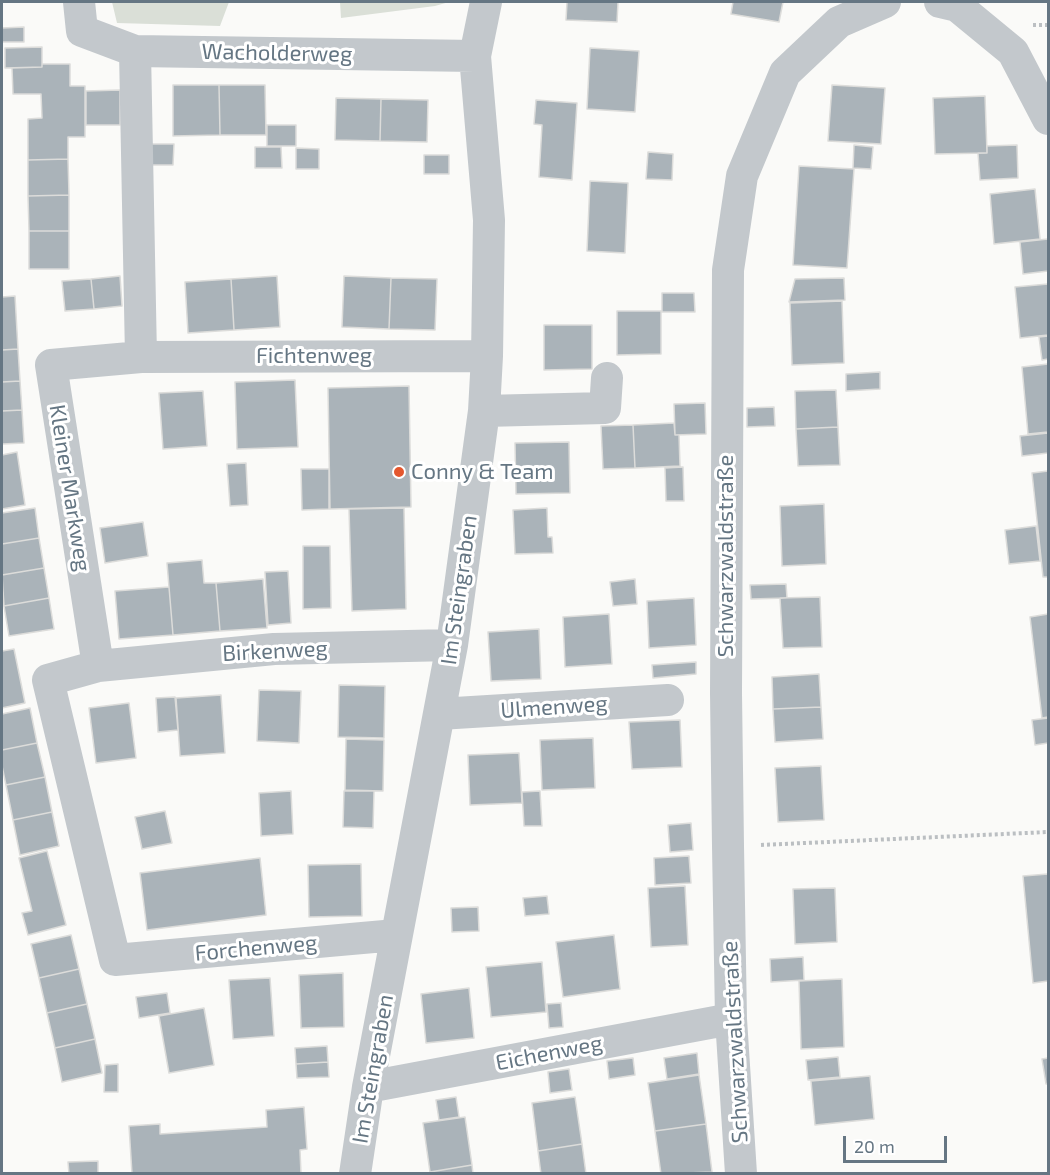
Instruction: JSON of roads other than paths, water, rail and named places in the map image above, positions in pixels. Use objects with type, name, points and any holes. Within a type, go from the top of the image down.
[{"type":"street","name":"Im Steingraben","points":[[355,1173],[368,1087],[452,645],[484,411],[489,220],[475,56],[486,2]]},
{"type":"street","name":"Schwarzwaldstraße","points":[[741,1173],[731,1019],[728,846],[726,681],[728,270],[742,176],[784,73],[839,22],[885,2]]},
{"type":"street","points":[[940,2],[957,6],[1013,52],[1048,119]]},
{"type":"street","name":"Wacholderweg","points":[[81,16],[135,51],[475,56]]},
{"type":"street","points":[[135,51],[141,357]]},
{"type":"street","name":"Fichtenweg","points":[[141,357],[487,356]]},
{"type":"street","name":"Kleiner Markweg","points":[[98,666],[51,365],[141,357]]},
{"type":"street","points":[[484,411],[605,408],[606,378]]},
{"type":"street","name":"Birkenweg","points":[[98,666],[274,649],[452,645]]},
{"type":"street","name":"Forchenweg","points":[[98,666],[48,680],[115,960],[396,935]]},
{"type":"street","name":"Ulmenweg","points":[[439,714],[668,700]]},
{"type":"street","name":"Eichenweg","points":[[368,1087],[731,1019]]},
{"type":"place","name":"Conny & Team","points":[[399,472]]}]
